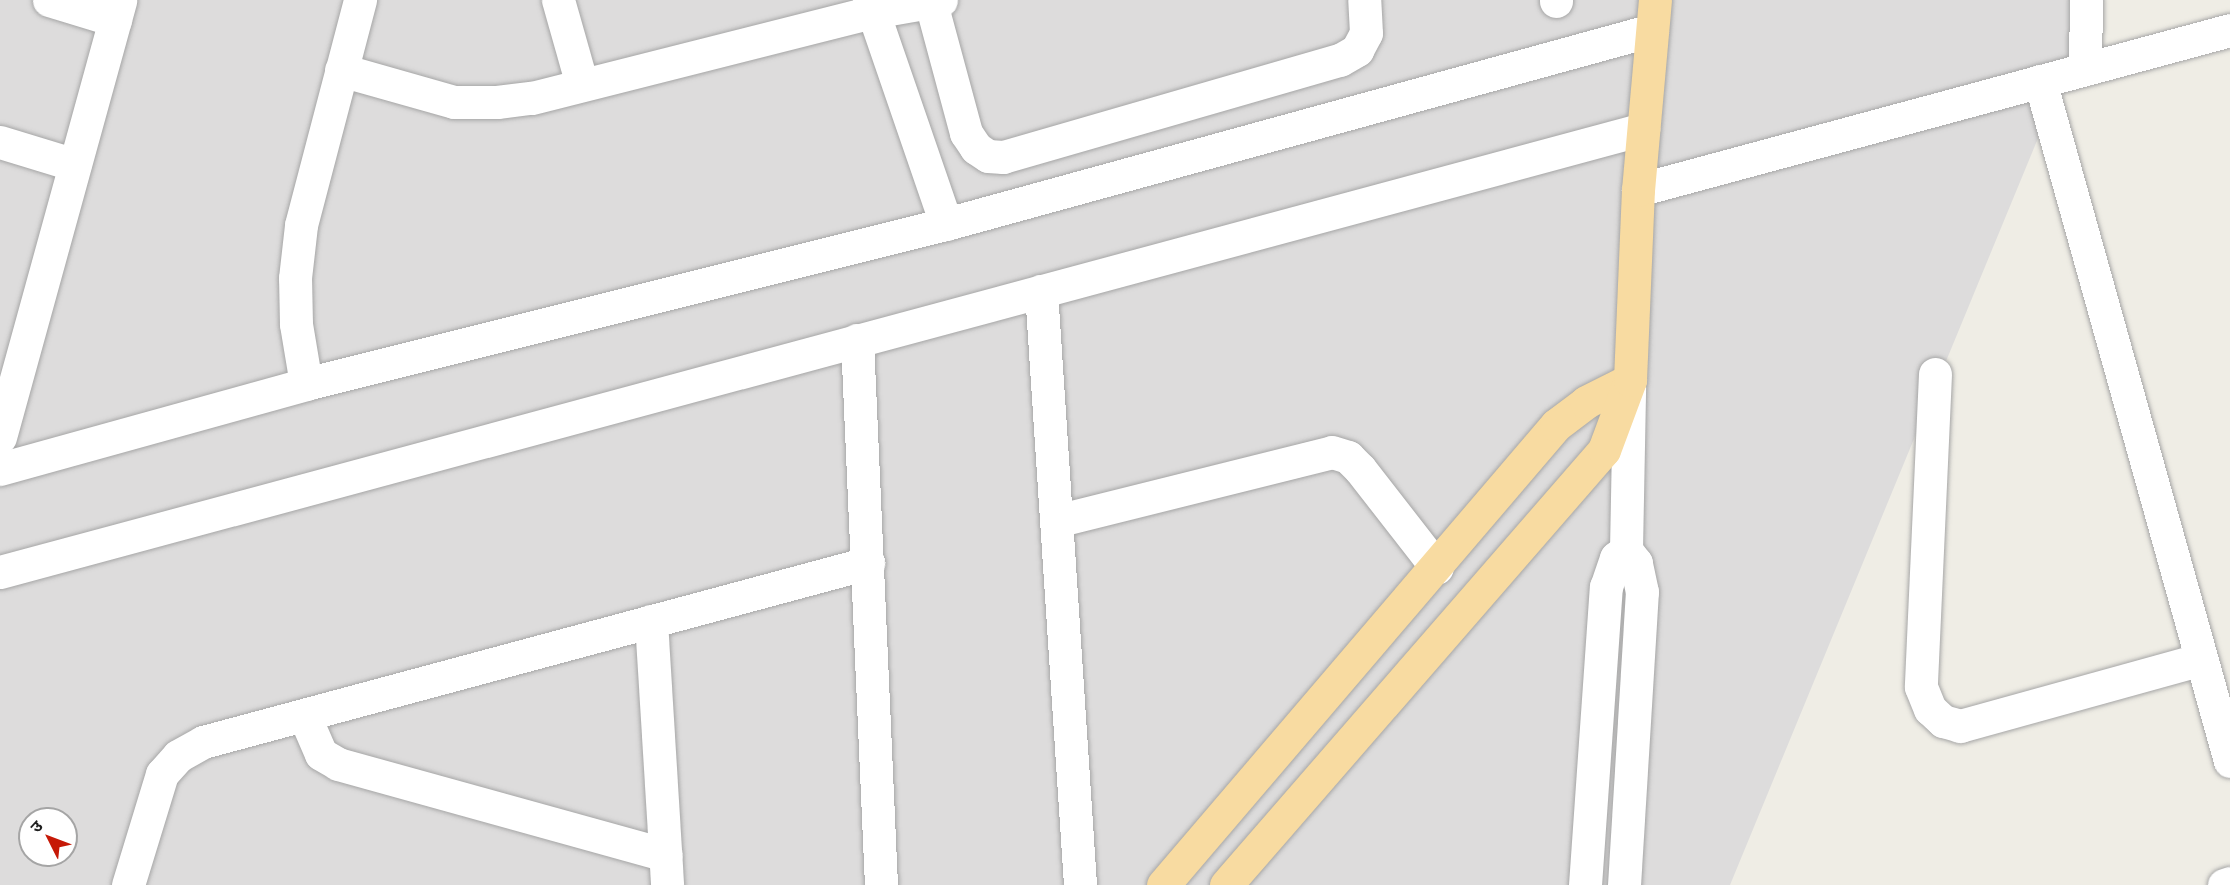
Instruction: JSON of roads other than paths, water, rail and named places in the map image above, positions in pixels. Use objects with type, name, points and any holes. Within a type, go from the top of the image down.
[{"type":"main road","points":[[1226,885],[1592,469],[1604,450],[1630,380],[1638,190],[1653,15]]},
{"type":"main road","points":[[1163,885],[1437,568],[1556,425],[1586,402],[1630,380]]},
{"type":"street","points":[[0,437],[118,10],[49,0]]},
{"type":"street","points":[[306,384],[296,324],[295,278],[301,225],[360,0]]},
{"type":"street","points":[[558,0],[582,85]]},
{"type":"street","points":[[341,70],[454,102],[497,102],[582,85],[871,6],[936,2],[966,133],[976,148],[988,156],[1003,157],[1340,60],[1357,50],[1366,33],[1364,0]]},
{"type":"street","points":[[2085,69],[2086,0]]},
{"type":"street","points":[[871,6],[946,224]]},
{"type":"street","points":[[0,469],[306,384],[946,224],[1653,15]]},
{"type":"street","points":[[1638,190],[2230,30]]},
{"type":"street","points":[[2040,81],[2230,761]]},
{"type":"street","points":[[0,572],[1643,129]]},
{"type":"street","points":[[0,142],[75,165]]},
{"type":"street","points":[[1041,291],[1080,885]]},
{"type":"street","points":[[857,340],[881,885]]},
{"type":"street","points":[[1935,374],[1922,687],[1930,709],[1943,721],[1960,726],[2201,659]]},
{"type":"street","points":[[1624,885],[1642,592],[1636,563],[1626,550],[1630,380]]},
{"type":"street","points":[[1056,521],[1332,452],[1348,457],[1360,469],[1437,568]]},
{"type":"street","points":[[1584,885],[1606,587],[1616,558],[1626,550]]},
{"type":"street","points":[[128,885],[152,796],[162,774],[178,756],[203,742],[305,717],[868,563]]},
{"type":"street","points":[[305,717],[321,754],[338,764],[667,870],[651,621]]},
{"type":"street","points":[[2224,885],[2230,883]]}]
